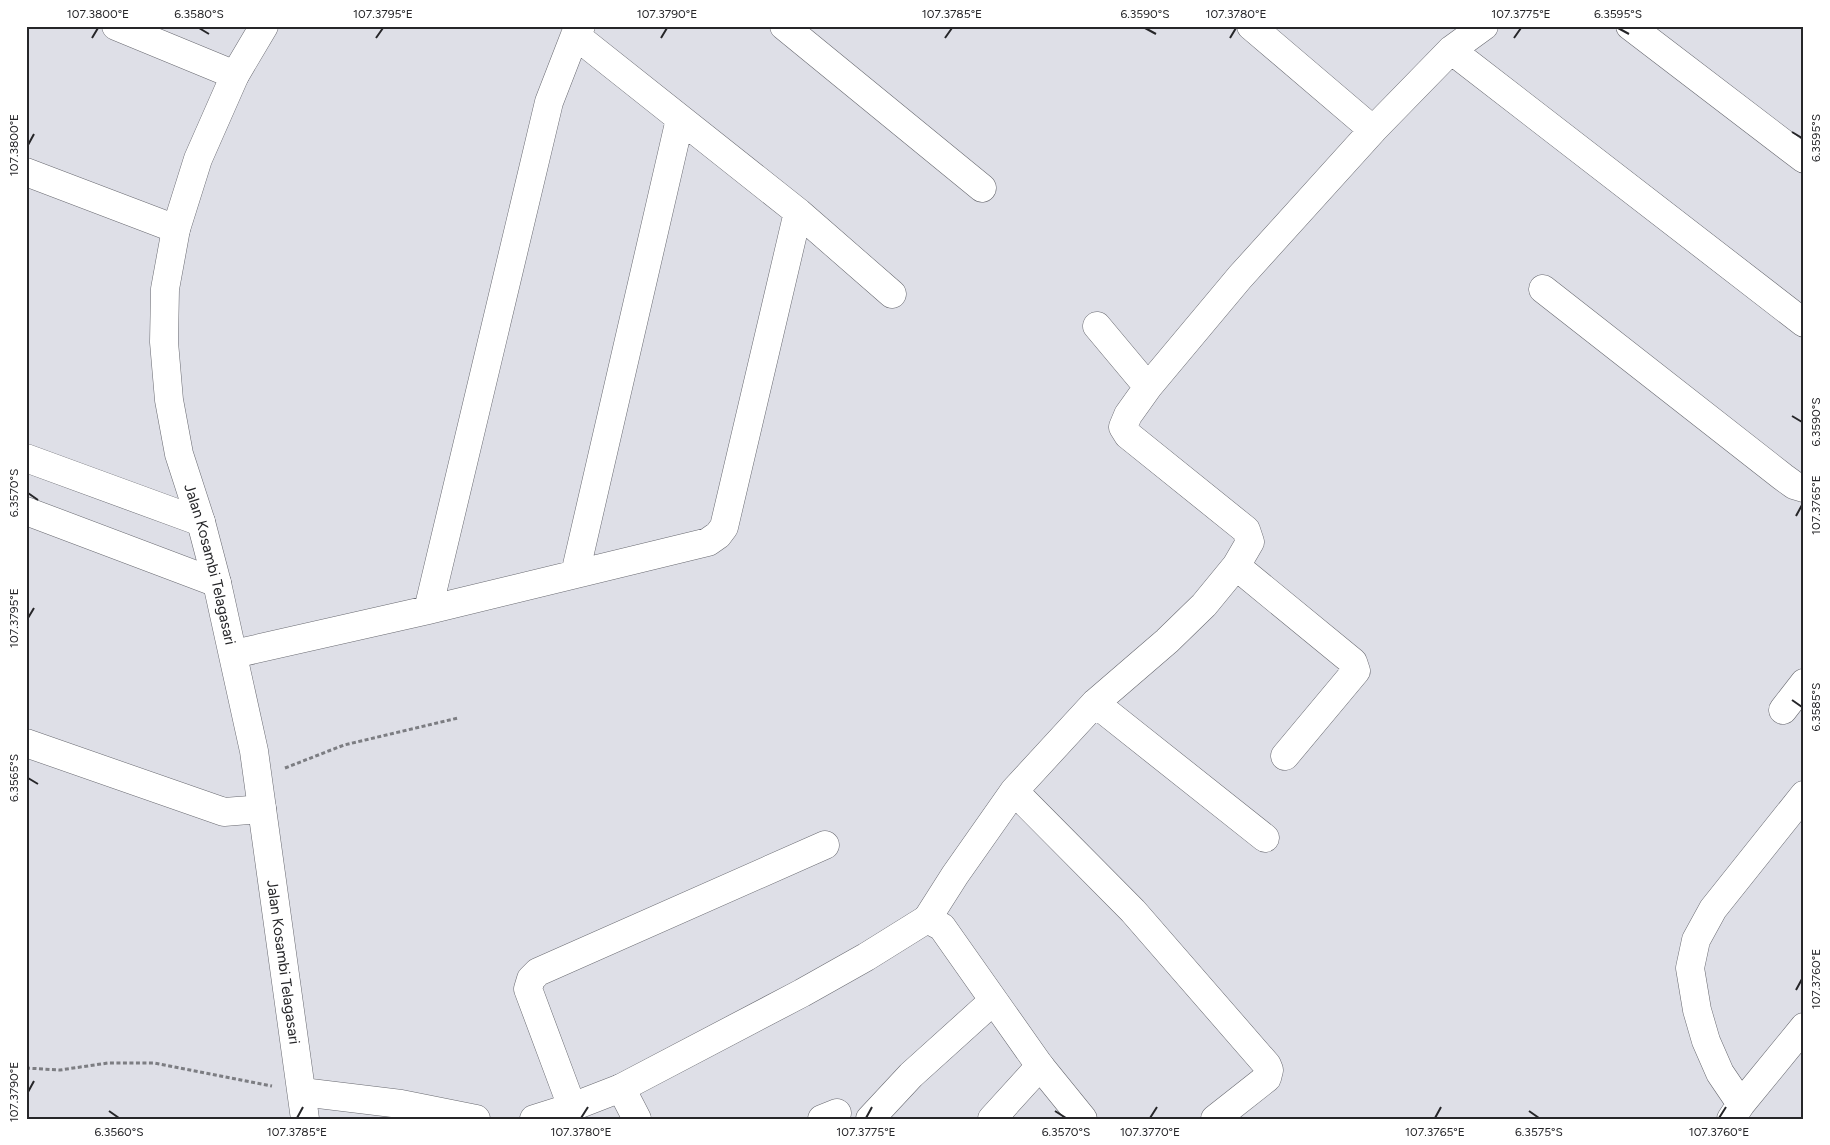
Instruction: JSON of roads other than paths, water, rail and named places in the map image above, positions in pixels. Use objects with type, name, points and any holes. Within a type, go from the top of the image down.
[{"type":"street","points":[[116,26],[236,75]]},
{"type":"street","name":"Jalan Kosambi Telagasari","points":[[264,26],[236,75],[198,159],[176,229],[165,289],[164,342],[169,400],[179,454],[201,522],[217,583],[234,654],[258,778],[305,1119]]},
{"type":"street","points":[[784,26],[982,188]]},
{"type":"street","points":[[1252,26],[1373,130]]},
{"type":"street","points":[[534,1119],[621,1088],[810,988],[866,957],[927,919],[955,875],[1014,791],[1094,704],[1167,641],[1204,606],[1236,566],[1250,542],[1246,530],[1128,435],[1123,427],[1128,415],[1148,387],[1240,277],[1373,130],[1451,50],[1484,26]]},
{"type":"street","points":[[1630,26],[1804,159]]},
{"type":"street","points":[[428,610],[549,102],[578,31],[680,119],[798,212],[892,294]]},
{"type":"street","points":[[1451,50],[1804,324]]},
{"type":"street","points":[[575,574],[680,119]]},
{"type":"street","points":[[26,172],[176,229]]},
{"type":"street","points":[[234,654],[428,610],[708,542],[718,535],[724,527],[798,212]]},
{"type":"street","points":[[1543,289],[1783,477],[1794,485],[1804,488]]},
{"type":"street","points":[[1097,326],[1148,387]]},
{"type":"street","points":[[26,458],[201,522]]},
{"type":"street","points":[[26,512],[217,583]]},
{"type":"street","points":[[1236,566],[1356,666],[1356,671],[1285,756]]},
{"type":"street","points":[[1783,710],[1804,683]]},
{"type":"street","points":[[1094,704],[1265,838]]},
{"type":"street","points":[[26,743],[224,812],[262,809]]},
{"type":"street","points":[[1014,791],[1133,911],[1267,1065],[1268,1078],[1215,1119]]},
{"type":"street","points":[[1804,796],[1713,909],[1696,940],[1690,968],[1706,1041],[1736,1111],[1804,1027]]},
{"type":"street","points":[[572,1107],[528,989],[531,979],[538,972],[824,845]]},
{"type":"street","points":[[927,919],[942,927],[992,1001],[1040,1066],[1083,1119]]},
{"type":"street","points":[[870,1119],[911,1075],[992,1001]]},
{"type":"street","points":[[992,1119],[1040,1066]]},
{"type":"street","points":[[621,1088],[637,1119]]},
{"type":"street","points":[[302,1092],[411,1111],[476,1119]]}]
